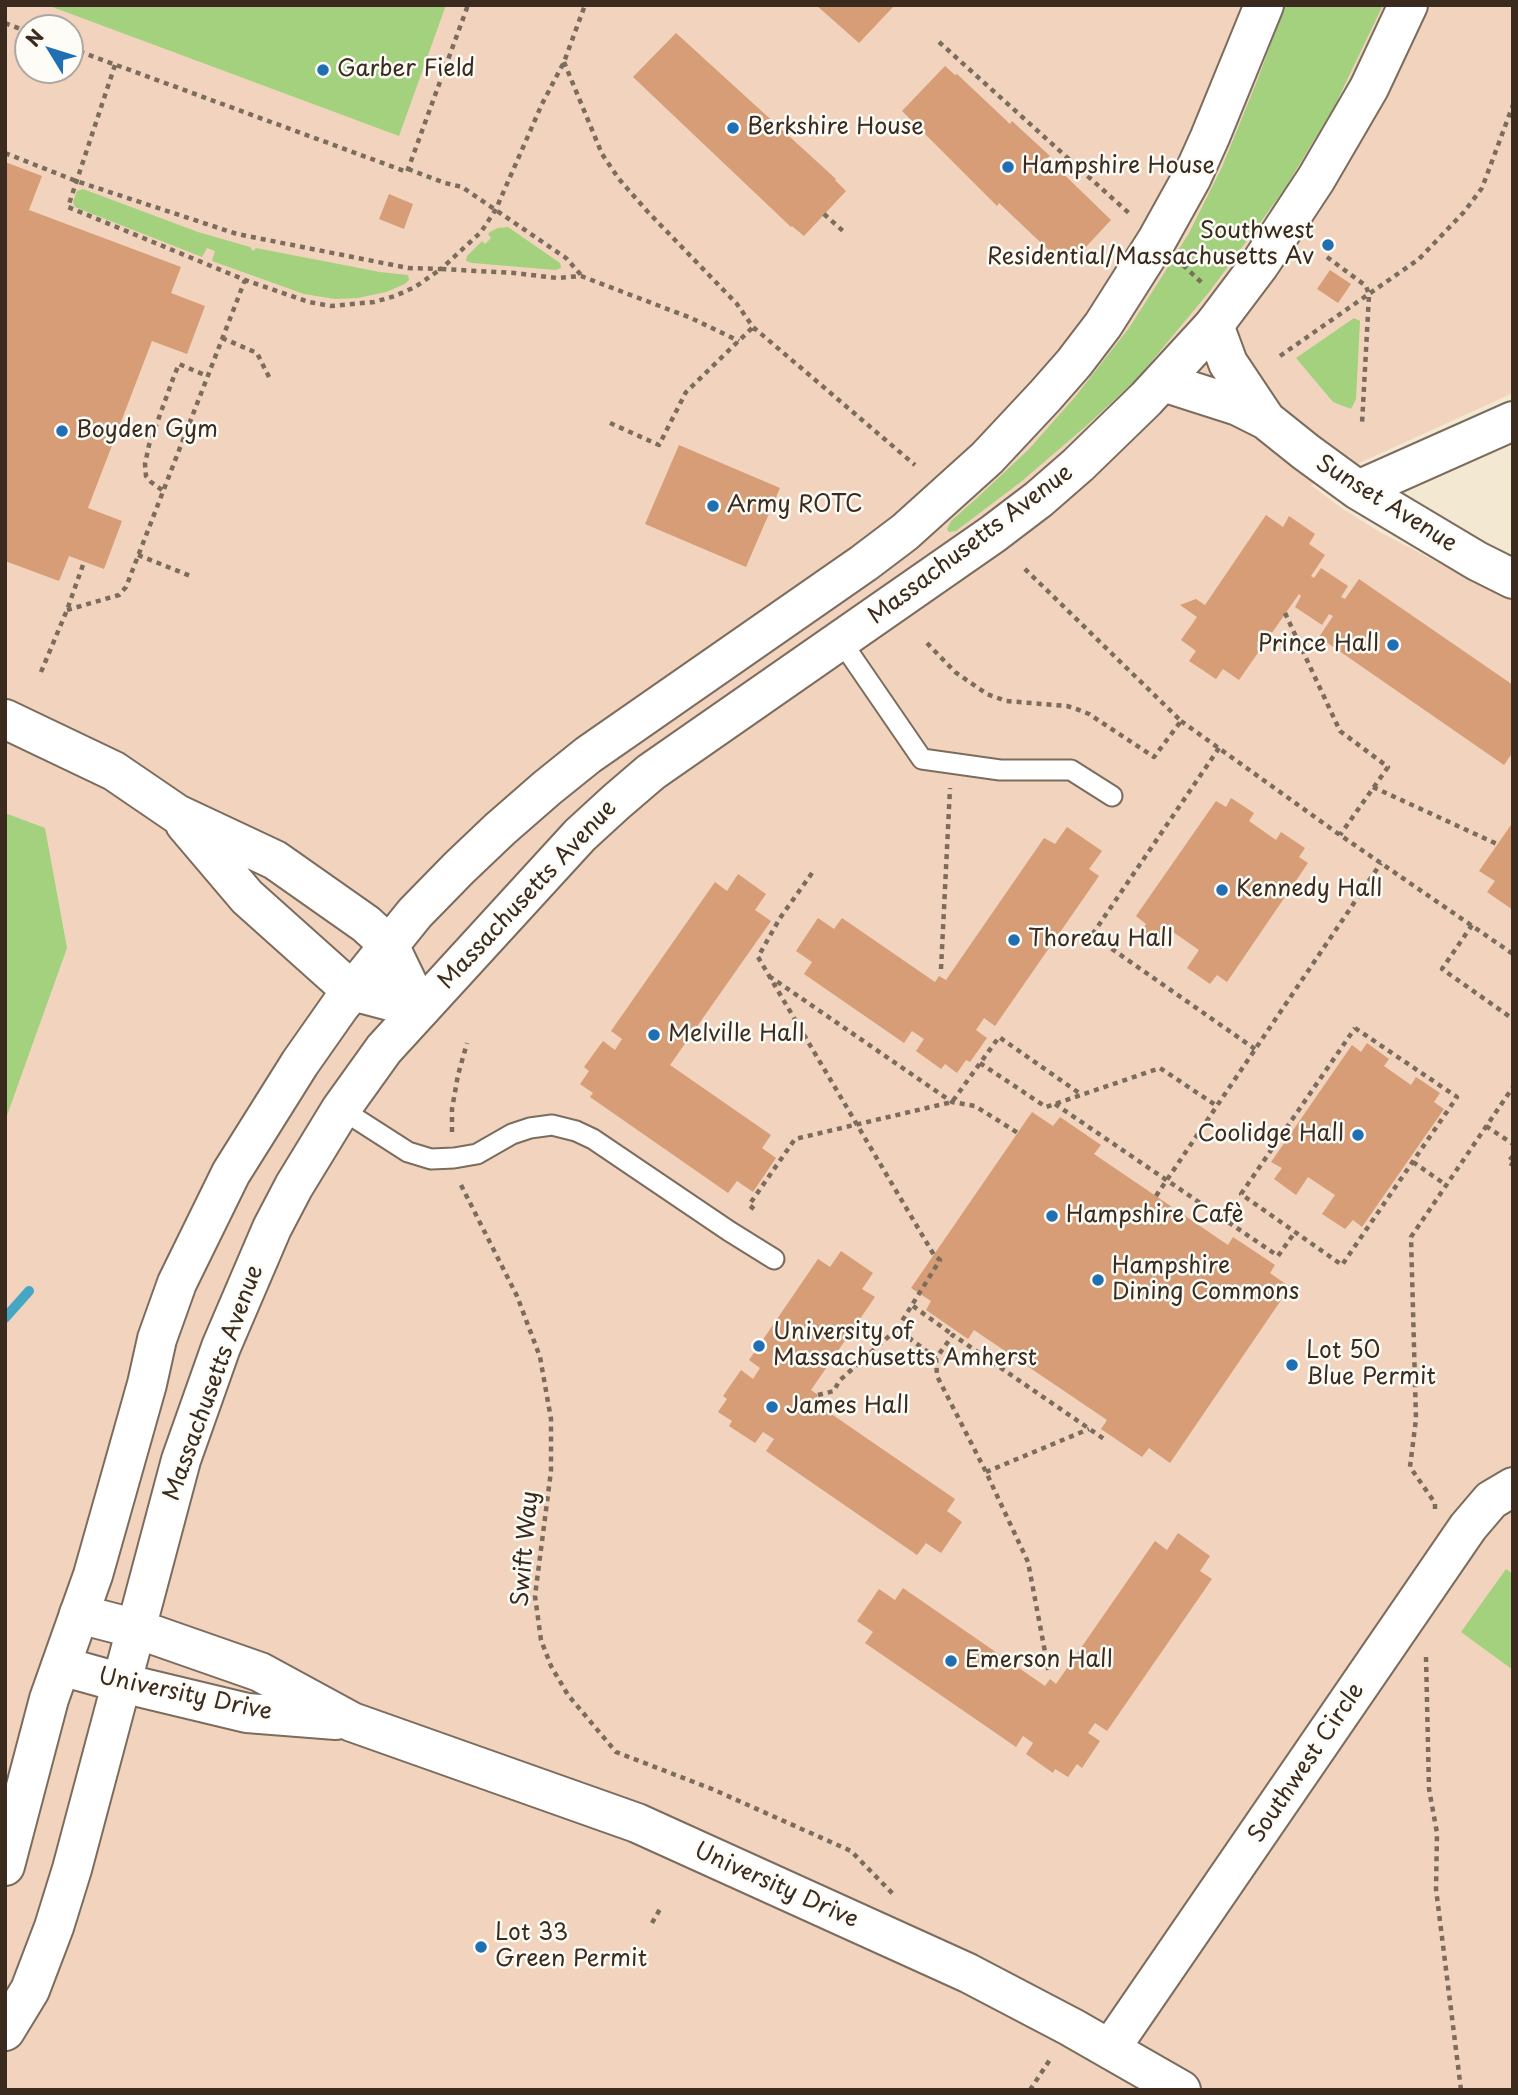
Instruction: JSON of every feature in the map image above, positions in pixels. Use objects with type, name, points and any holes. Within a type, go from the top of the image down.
[{"type":"main road","points":[[5,1866],[49,1699],[93,1576],[157,1339],[177,1283],[231,1173],[300,1063],[352,990],[415,913],[458,868],[547,788],[632,724],[905,532],[987,458],[1037,405],[1103,325],[1157,240],[1192,177],[1264,5]]},
{"type":"main road","name":"Massachusetts Avenue","points":[[5,2031],[30,1990],[54,1927],[72,1869],[181,1460],[221,1347],[272,1228],[341,1109],[384,1049],[580,835],[615,802],[651,772],[944,569],[1039,499],[1163,382],[1212,308],[1261,264],[1316,179],[1368,88],[1408,5]]},
{"type":"main road","name":"Sunset Avenue","points":[[1212,308],[1228,363],[1266,420]]},
{"type":"main road","name":"Sunset Avenue","points":[[1163,382],[1238,406],[1266,420],[1358,490],[1477,561],[1513,579]]},
{"type":"main road","points":[[1358,490],[1513,421]]},
{"type":"main road","points":[[5,719],[114,771],[177,814],[275,860],[366,925],[389,945],[420,1009]]},
{"type":"main road","points":[[177,814],[247,897],[352,990],[420,1009]]},
{"type":"main road","name":"Southwest Circle","points":[[1110,2049],[1468,1527],[1491,1500],[1513,1487]]},
{"type":"main road","name":"University Drive","points":[[79,1614],[137,1629],[260,1672],[352,1722],[637,1823],[968,1973],[1181,2090]]},
{"type":"main road","name":"University Drive","points":[[61,1666],[247,1713],[352,1722]]},
{"type":"lane","points":[[841,641],[922,759],[1000,770],[1071,770],[1112,796]]},
{"type":"lane","points":[[341,1109],[408,1152],[431,1159],[477,1154],[512,1134],[530,1128],[552,1125],[576,1131],[593,1139],[774,1259]]},
{"type":"path","points":[[84,53],[407,172],[468,5]]},
{"type":"path","points":[[115,65],[68,207],[244,280],[309,302],[351,306],[395,296],[415,287],[441,269],[481,232],[496,209],[542,104],[564,62],[585,5]]},
{"type":"path","points":[[939,42],[1131,215]]},
{"type":"path","points":[[564,62],[602,154],[619,179],[737,304],[752,327],[915,465]]},
{"type":"path","points":[[1280,356],[1419,259],[1464,212],[1482,188],[1513,105]]},
{"type":"path","points":[[5,153],[76,181],[237,234],[408,268],[514,273],[557,278],[581,276],[691,318],[739,341]]},
{"type":"path","points":[[408,169],[462,187],[566,258],[581,276]]},
{"type":"path","points":[[824,214],[843,231]]},
{"type":"path","points":[[1174,257],[1212,308]]},
{"type":"path","points":[[1328,257],[1366,286],[1369,295],[1362,424]]},
{"type":"path","points":[[67,610],[119,595],[130,579],[244,280]]},
{"type":"path","points":[[610,423],[659,445],[686,392],[752,327]]},
{"type":"path","points":[[222,338],[257,353],[270,379]]},
{"type":"path","points":[[162,490],[146,475],[145,464],[149,444],[174,376],[179,364],[207,376]]},
{"type":"path","points":[[138,555],[192,577]]},
{"type":"path","points":[[41,672],[84,562]]},
{"type":"path","points":[[1022,566],[1181,722],[1513,954]]},
{"type":"path","points":[[1285,613],[1340,732],[1388,766],[1340,835]]},
{"type":"path","points":[[927,643],[955,672],[987,694],[1006,701],[1067,706],[1079,710],[1154,757],[1181,722]]},
{"type":"path","points":[[1219,748],[1092,935],[1255,1049]]},
{"type":"path","points":[[941,969],[952,763]]},
{"type":"path","points":[[1373,788],[1497,844]]},
{"type":"path","points":[[1156,1196],[1381,863]]},
{"type":"path","points":[[812,873],[780,918],[758,957],[855,1124],[934,1255],[940,1260],[897,1329],[839,1381],[834,1391],[818,1395]]},
{"type":"path","points":[[1472,925],[1442,969],[1513,1019]]},
{"type":"path","points":[[766,973],[952,1102]]},
{"type":"path","points":[[1355,1028],[1457,1097],[1342,1265],[1295,1232],[1241,1194],[1355,1028]]},
{"type":"path","points":[[952,1102],[999,1037],[1082,1095]]},
{"type":"path","points":[[452,1133],[452,1109],[467,1043]]},
{"type":"path","points":[[980,1063],[1046,1107],[1160,1068],[1217,1106]]},
{"type":"path","points":[[1434,1516],[1435,1503],[1410,1467],[1416,1419],[1411,1237],[1513,1087]]},
{"type":"path","points":[[754,1209],[749,1205],[795,1139],[952,1102],[975,1106],[1018,1133]]},
{"type":"path","points":[[1055,1104],[1278,1256],[1295,1232]]},
{"type":"path","points":[[1486,1126],[1513,1144]]},
{"type":"path","points":[[1513,1156],[1508,1162],[1513,1165]]},
{"type":"path","points":[[1413,1162],[1446,1185]]},
{"type":"path","name":"Swift Way","points":[[460,1183],[517,1296],[540,1357],[551,1419],[551,1471],[535,1596],[541,1640],[551,1666],[568,1695],[616,1752],[712,1789],[851,1852]]},
{"type":"path","points":[[913,1306],[1107,1441]]},
{"type":"path","points":[[897,1329],[936,1358]]},
{"type":"path","points":[[953,1335],[936,1358],[937,1376],[1028,1562],[1049,1673]]},
{"type":"path","points":[[986,1472],[1089,1428]]},
{"type":"path","points":[[1426,1657],[1429,1789],[1437,1833],[1436,1889],[1461,2090]]},
{"type":"path","points":[[652,1923],[660,1909]]},
{"type":"path","points":[[1030,2090],[1056,2050]]},
{"type":"shaded area","name":"University of Massachusetts Amherst","points":[[5,5],[1513,5],[1513,393],[1311,485],[1378,531],[1513,602],[1513,2090],[5,2090]]},
{"type":"green space","name":"Garber Field","points":[[47,5],[446,5],[399,136],[84,19],[84,14],[71,14]]},
{"type":"green space","points":[[1285,5],[1383,5],[1335,105],[1284,190],[1210,291],[1136,380],[1022,481],[956,531],[949,532],[947,529],[951,521],[1029,449],[1075,397],[1129,328],[1161,278],[1189,233],[1222,167]]},
{"type":"green space","points":[[83,189],[198,232],[250,247],[253,251],[256,248],[408,275],[409,280],[386,292],[358,298],[335,299],[304,294],[212,261],[215,251],[207,248],[202,257],[75,207],[73,202],[77,191]]},
{"type":"green space","points":[[508,227],[560,263],[561,268],[556,270],[466,261],[467,256],[482,241],[485,244],[491,238],[488,234],[490,232]]},
{"type":"green space","points":[[1354,318],[1360,321],[1356,399],[1351,409],[1333,402],[1296,358]]},
{"type":"green space","points":[[5,813],[45,828],[67,948],[5,1121]]},
{"type":"green space","points":[[1506,1569],[1513,1574],[1513,1670],[1461,1632]]},
{"type":"building","points":[[816,5],[895,5],[859,43]]},
{"type":"building","name":"Berkshire House","points":[[676,33],[846,191],[804,236],[791,227],[633,77]]},
{"type":"building","name":"Hampshire House","points":[[945,66],[1050,156],[1047,158],[1111,220],[1068,266],[999,203],[997,206],[902,111]]},
{"type":"building","name":"Boyden Gym","points":[[5,162],[42,176],[29,210],[181,267],[171,293],[205,306],[187,354],[152,341],[88,508],[122,521],[104,569],[69,556],[59,581],[5,561]]},
{"type":"building","points":[[389,194],[413,204],[404,229],[379,219]]},
{"type":"building","points":[[1330,270],[1351,284],[1338,303],[1317,289]]},
{"type":"building","name":"Army ROTC","points":[[679,445],[780,488],[746,567],[645,524]]},
{"type":"building","name":"Prince Hall","points":[[1266,515],[1283,527],[1289,516],[1315,534],[1309,544],[1325,555],[1311,576],[1314,578],[1321,568],[1348,586],[1341,597],[1345,599],[1359,579],[1513,685],[1513,752],[1504,765],[1319,637],[1333,616],[1329,614],[1322,625],[1295,607],[1301,596],[1299,594],[1239,680],[1223,669],[1216,679],[1189,661],[1196,651],[1181,640],[1197,617],[1180,605],[1196,599],[1205,605]]},
{"type":"building","name":"Kennedy Hall","points":[[1231,798],[1254,813],[1249,821],[1276,840],[1281,832],[1305,848],[1299,857],[1308,863],[1227,982],[1217,975],[1210,984],[1187,968],[1199,950],[1173,932],[1161,949],[1139,934],[1146,924],[1136,916],[1216,801],[1226,807]]},
{"type":"building","points":[[1513,822],[1513,910],[1487,892],[1495,881],[1479,871]]},
{"type":"building","name":"Thoreau Hall","points":[[1067,827],[1102,851],[1089,869],[1099,876],[995,1026],[984,1018],[976,1030],[987,1038],[970,1062],[966,1060],[957,1073],[945,1064],[941,1069],[916,1051],[924,1039],[912,1031],[904,1043],[804,974],[812,962],[796,951],[818,918],[834,929],[842,918],[935,982],[939,976],[946,980],[1044,838],[1055,844]]},
{"type":"building","name":"Melville Hall","points":[[738,874],[766,894],[755,910],[771,921],[670,1065],[771,1135],[762,1148],[776,1158],[753,1192],[737,1181],[728,1193],[590,1097],[593,1093],[580,1084],[589,1071],[584,1067],[603,1041],[615,1050],[622,1039],[611,1031],[715,882],[727,891]]},
{"type":"building","name":"Coolidge Hall","points":[[1367,1043],[1389,1059],[1384,1066],[1411,1085],[1416,1077],[1440,1093],[1434,1102],[1444,1109],[1362,1227],[1353,1220],[1345,1229],[1322,1214],[1335,1195],[1308,1177],[1296,1195],[1274,1179],[1282,1168],[1271,1162],[1352,1045],[1361,1052]]},
{"type":"building","name":"Hampshire Dining Commons","points":[[1032,1112],[1053,1126],[1060,1117],[1101,1145],[1094,1154],[1228,1245],[1233,1237],[1275,1265],[1270,1273],[1290,1287],[1170,1463],[1149,1448],[1142,1457],[1101,1429],[1107,1420],[974,1330],[968,1339],[926,1310],[931,1301],[911,1288]]},
{"type":"building","name":"James Hall","points":[[841,1251],[873,1273],[862,1289],[875,1297],[811,1390],[818,1395],[814,1402],[955,1499],[947,1511],[962,1522],[941,1553],[926,1543],[917,1555],[766,1451],[774,1439],[763,1432],[755,1443],[729,1426],[732,1421],[718,1412],[727,1399],[723,1396],[741,1370],[753,1379],[760,1368],[749,1360],[818,1259],[830,1267]]},
{"type":"building","name":"Emerson Hall","points":[[1178,1533],[1210,1556],[1200,1571],[1212,1579],[1107,1731],[1095,1723],[1088,1733],[1100,1741],[1082,1768],[1077,1764],[1068,1777],[1055,1769],[1053,1773],[1026,1754],[1033,1743],[1023,1736],[1016,1747],[865,1643],[873,1632],[857,1621],[879,1589],[895,1600],[903,1588],[1045,1686],[1050,1679],[1056,1684],[1155,1541],[1167,1550]]},
{"type":"waterway","points":[[5,1318],[29,1291]]},
{"type":"place","name":"Garber Field","points":[[323,70]]},
{"type":"place","name":"Berkshire House","points":[[733,128]]},
{"type":"place","name":"Hampshire House","points":[[1008,167]]},
{"type":"place","name":"Southwest Residential/Massachusetts Av","points":[[1328,245]]},
{"type":"place","name":"Boyden Gym","points":[[62,431]]},
{"type":"place","name":"Army ROTC","points":[[713,506]]},
{"type":"place","name":"Prince Hall","points":[[1393,645]]},
{"type":"place","name":"Kennedy Hall","points":[[1222,890]]},
{"type":"place","name":"Thoreau Hall","points":[[1014,940]]},
{"type":"place","name":"Melville Hall","points":[[654,1035]]},
{"type":"place","name":"Coolidge Hall","points":[[1358,1135]]},
{"type":"place","name":"Hampshire Cafè","points":[[1052,1216]]},
{"type":"place","name":"Hampshire Dining Commons","points":[[1098,1280]]},
{"type":"place","name":"University of Massachusetts Amherst","points":[[759,1346]]},
{"type":"place","name":"Lot 50 Blue Permit","points":[[1292,1365]]},
{"type":"place","name":"James Hall","points":[[772,1407]]},
{"type":"place","name":"Emerson Hall","points":[[951,1661]]},
{"type":"place","name":"Lot 33 Green Permit","points":[[481,1947]]}]
